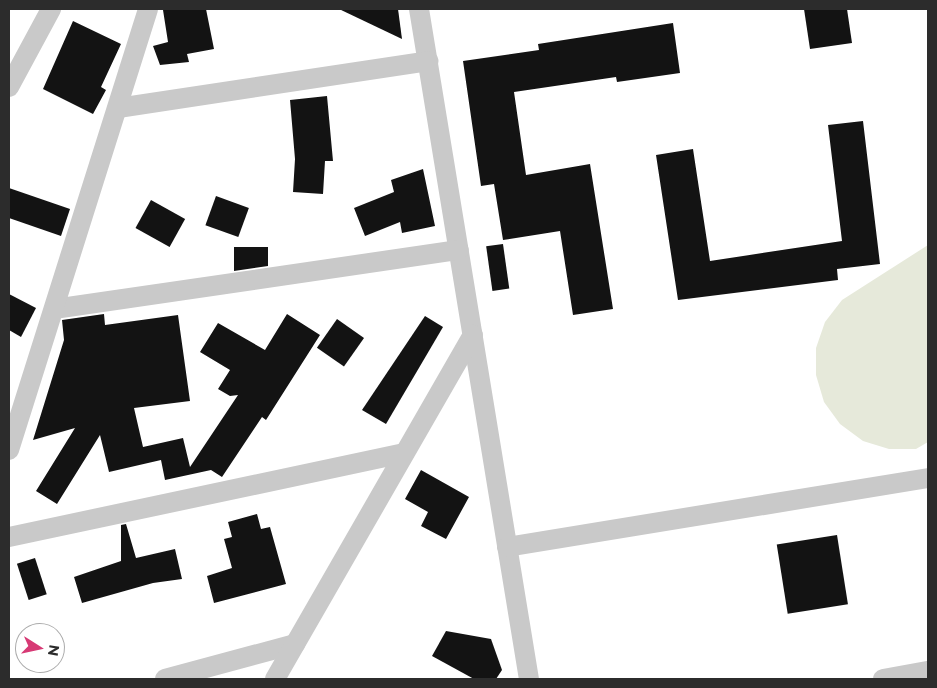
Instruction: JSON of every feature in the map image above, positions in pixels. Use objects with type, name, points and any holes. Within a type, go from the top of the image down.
[{"type":"street","points":[[9,87],[51,9]]},
{"type":"street","points":[[9,450],[148,9]]},
{"type":"street","points":[[419,9],[529,679]]},
{"type":"street","points":[[118,108],[428,61]]},
{"type":"street","points":[[54,309],[459,250]]},
{"type":"street","points":[[275,679],[473,335]]},
{"type":"street","points":[[9,537],[404,453]]},
{"type":"street","points":[[507,547],[928,478]]},
{"type":"street","points":[[165,679],[295,644]]},
{"type":"street","points":[[219,679],[268,650]]},
{"type":"street","points":[[883,679],[928,670]]},
{"type":"shaded area","points":[[928,245],[928,442],[916,449],[889,449],[863,441],[840,424],[824,402],[816,375],[816,348],[825,322],[842,300]]},
{"type":"building","points":[[206,9],[214,49],[187,54],[189,62],[160,65],[153,46],[168,42],[163,10]]},
{"type":"building","points":[[339,9],[398,9],[402,39]]},
{"type":"building","points":[[804,9],[847,9],[852,43],[810,49]]},
{"type":"building","points":[[73,21],[121,44],[101,87],[106,90],[93,114],[43,89]]},
{"type":"building","points":[[673,23],[680,73],[617,82],[616,77],[514,92],[526,175],[590,164],[613,309],[573,315],[560,231],[503,240],[494,184],[481,186],[463,61],[539,50],[538,44]]},
{"type":"building","points":[[327,96],[333,161],[325,161],[323,194],[293,192],[295,159],[290,100]]},
{"type":"building","points":[[863,121],[880,264],[837,269],[838,280],[678,300],[656,155],[693,149],[710,261],[842,241],[828,125]]},
{"type":"building","points":[[423,169],[435,226],[402,233],[400,222],[365,236],[354,208],[394,192],[391,180]]},
{"type":"building","points":[[9,188],[70,209],[61,236],[9,218]]},
{"type":"building","points":[[216,196],[249,208],[238,237],[205,225]]},
{"type":"building","points":[[151,200],[185,219],[170,247],[135,228]]},
{"type":"building","points":[[503,244],[509,289],[492,291],[486,246]]},
{"type":"building","points":[[234,247],[268,247],[268,266],[234,271]]},
{"type":"building","points":[[9,294],[36,308],[21,337],[9,330]]},
{"type":"building","points":[[104,314],[105,325],[178,315],[190,401],[134,408],[143,447],[183,438],[190,467],[238,395],[230,396],[218,389],[230,370],[200,352],[218,323],[265,350],[287,314],[320,335],[266,420],[262,417],[222,477],[211,470],[165,480],[161,460],[109,472],[100,435],[57,504],[36,491],[75,428],[33,440],[64,340],[62,320]]},
{"type":"building","points":[[425,316],[443,327],[386,424],[362,410]]},
{"type":"building","points":[[337,319],[364,338],[344,367],[317,348]]},
{"type":"building","points":[[421,470],[469,497],[446,539],[421,526],[428,512],[405,499]]},
{"type":"building","points":[[257,514],[261,529],[270,527],[286,584],[214,603],[207,576],[232,568],[224,539],[232,537],[228,522]]},
{"type":"building","points":[[126,524],[136,558],[175,549],[182,579],[153,583],[82,603],[74,577],[121,561],[121,525]]},
{"type":"building","points":[[837,535],[848,604],[788,614],[777,545]]},
{"type":"building","points":[[35,558],[47,594],[29,600],[17,564]]},
{"type":"building","points":[[446,631],[491,639],[502,670],[496,679],[474,679],[432,656]]}]
